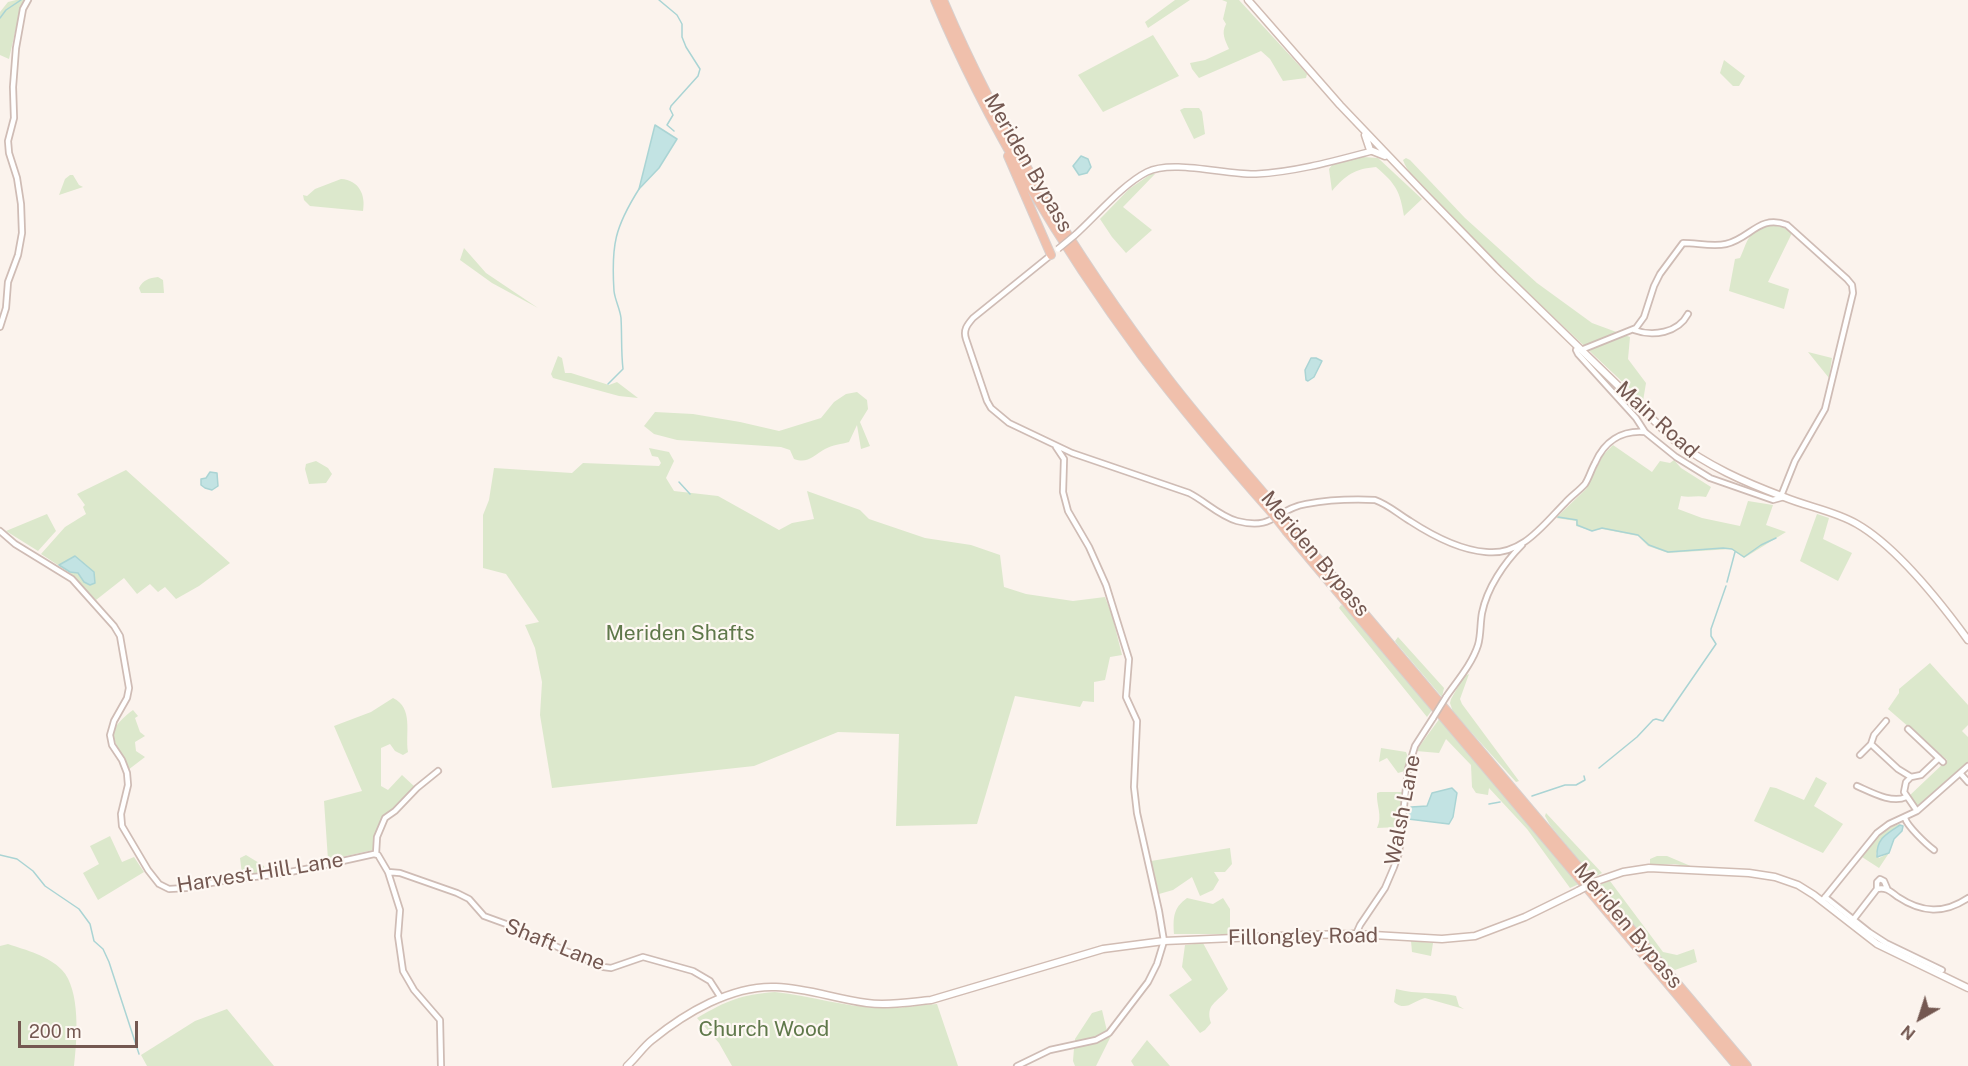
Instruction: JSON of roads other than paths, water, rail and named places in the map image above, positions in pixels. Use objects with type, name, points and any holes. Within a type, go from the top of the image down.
[{"type":"highway","name":"Meriden Bypass","points":[[935,0],[1004,140],[1081,269],[1142,356],[1275,511]]},
{"type":"highway","name":"Meriden Bypass","points":[[943,0],[980,81],[1055,213],[1089,266],[1168,378],[1290,530],[1737,1066]]},
{"type":"highway","points":[[1004,140],[1007,154],[1051,255]]},
{"type":"highway","name":"Meriden Bypass","points":[[1290,530],[1747,1066]]},
{"type":"main road","points":[[1248,0],[1351,117],[1373,147]]},
{"type":"main road","name":"Main Road","points":[[1373,147],[1403,172],[1499,270],[1663,430],[1694,455],[1725,473],[1783,497],[1848,519],[1869,531],[1910,569],[1968,640]]},
{"type":"main road","name":"Fillongley Road","points":[[627,1066],[651,1041],[684,1017],[721,998],[754,988],[807,990],[866,1003],[882,1004],[931,1000],[1103,949],[1164,941],[1356,934],[1442,939],[1475,936],[1525,917],[1597,881],[1623,872],[1649,868],[1749,873],[1786,880],[1823,899],[1877,944],[1968,988]]},
{"type":"street","points":[[0,327],[6,308],[7,287],[18,255],[22,233],[20,195],[8,141],[14,118],[13,87],[16,48],[23,9],[28,0]]},
{"type":"street","points":[[1373,147],[1363,154],[1274,173],[1230,173],[1176,167],[1152,170],[1127,186],[1075,235],[973,318],[964,333],[991,408],[1011,424],[1055,446],[1189,493],[1204,500],[1224,516],[1235,520],[1257,524],[1267,523],[1304,504],[1375,500],[1385,503],[1431,535],[1468,549],[1489,553],[1524,543]]},
{"type":"street","points":[[1634,330],[1644,317],[1660,274],[1683,243],[1722,245],[1732,243],[1763,224],[1778,222],[1787,225],[1847,279],[1852,285],[1853,293],[1825,409],[1795,461],[1783,497],[1773,500],[1710,478],[1676,457],[1645,432],[1636,418],[1576,350],[1634,330],[1650,334],[1670,331],[1688,314]]},
{"type":"street","points":[[1513,555],[1583,486],[1595,461],[1609,441],[1625,434],[1645,432]]},
{"type":"street","points":[[1017,1066],[1050,1050],[1096,1040],[1109,1033],[1148,982],[1157,964],[1164,941],[1137,813],[1134,788],[1137,721],[1126,697],[1129,659],[1106,585],[1089,547],[1068,511],[1063,492],[1064,459],[1055,446]]},
{"type":"street","points":[[1064,459],[1072,453]]},
{"type":"street","name":"Harvest Hill Lane","points":[[0,531],[15,544],[72,579],[114,626],[120,636],[129,688],[127,698],[114,721],[110,735],[112,745],[127,773],[128,785],[122,826],[159,884],[169,890],[186,888],[231,879],[300,870],[376,854]]},
{"type":"street","points":[[1511,548],[1513,555]]},
{"type":"street","name":"Walsh Lane","points":[[1356,934],[1385,888],[1399,853],[1408,769],[1415,746],[1471,661],[1478,646],[1482,612],[1488,596],[1513,555]]},
{"type":"street","points":[[1860,755],[1871,744],[1874,735],[1886,721]]},
{"type":"street","points":[[1908,729],[1941,760],[1921,775],[1911,777],[1904,786],[1906,798],[1917,811]]},
{"type":"street","points":[[1871,744],[1911,777]]},
{"type":"street","points":[[1873,757],[1879,751]]},
{"type":"street","points":[[1823,899],[1877,833],[1888,824],[1917,811],[1968,766]]},
{"type":"street","points":[[438,771],[385,819],[375,844],[376,854],[388,872],[400,910],[398,936],[403,971],[414,990],[440,1020],[441,1066]]},
{"type":"street","points":[[1960,773],[1968,782]]},
{"type":"street","points":[[1857,786],[1893,799],[1906,798]]},
{"type":"street","points":[[1867,797],[1869,791]]},
{"type":"street","points":[[1905,818],[1907,825],[1932,846]]},
{"type":"street","name":"Shaft Lane","points":[[388,872],[400,873],[457,892],[469,899],[484,916],[506,924],[518,933],[583,957],[596,966],[611,968],[643,957],[693,971],[710,981],[721,998]]},
{"type":"street","points":[[1853,920],[1878,889],[1877,882],[1880,879],[1884,881],[1887,889]]},
{"type":"street","points":[[1878,889],[1887,889],[1910,904],[1925,909],[1942,910],[1968,898]]},
{"type":"street","name":"Fillongley Road","points":[[1823,899],[1886,943],[1942,970]]},
{"type":"water","points":[[655,125],[677,139],[659,168],[639,189]]},
{"type":"water","points":[[1081,156],[1088,159],[1091,167],[1087,173],[1079,175],[1073,166]]},
{"type":"water","points":[[1311,358],[1322,361],[1314,377],[1308,381],[1305,370]]},
{"type":"water","points":[[210,472],[217,473],[218,486],[212,490],[201,485],[201,479],[206,478]]},
{"type":"water","points":[[75,556],[94,572],[95,583],[90,585],[84,582],[78,573],[70,572],[59,565]]},
{"type":"water","points":[[1452,788],[1457,793],[1453,817],[1449,824],[1408,819],[1411,807],[1427,806],[1432,793]]},
{"type":"water","points":[[1900,825],[1903,826],[1902,831],[1894,839],[1889,853],[1877,857],[1880,841]]},
{"type":"waterway","points":[[0,18],[6,10],[21,0]]},
{"type":"waterway","points":[[659,0],[677,15],[682,24],[682,37],[686,47],[700,69],[698,76],[671,106],[673,115],[667,125],[674,131]]},
{"type":"waterway","points":[[608,384],[623,369],[621,318],[614,291],[614,249],[620,226],[639,189]]},
{"type":"waterway","points":[[679,482],[690,494]]},
{"type":"waterway","points":[[1558,517],[1577,520],[1577,525],[1592,531],[1602,528],[1638,535],[1649,545],[1668,552],[1723,548],[1732,549],[1744,557],[1776,538]]},
{"type":"waterway","points":[[1727,582],[1735,552]]},
{"type":"waterway","points":[[1599,768],[1637,737],[1653,720],[1663,721],[1716,644],[1711,636],[1711,629],[1726,586]]},
{"type":"waterway","points":[[1532,796],[1565,785],[1576,785],[1585,780],[1584,776]]},
{"type":"waterway","points":[[1489,804],[1500,802]]},
{"type":"waterway","points":[[0,855],[17,859],[33,871],[45,886],[79,909],[90,924],[94,941],[103,949],[109,962],[139,1054]]},
{"type":"park label","name":"Meriden Shafts","points":[[680,634]]},
{"type":"park label","name":"Church Wood","points":[[764,1030]]}]
